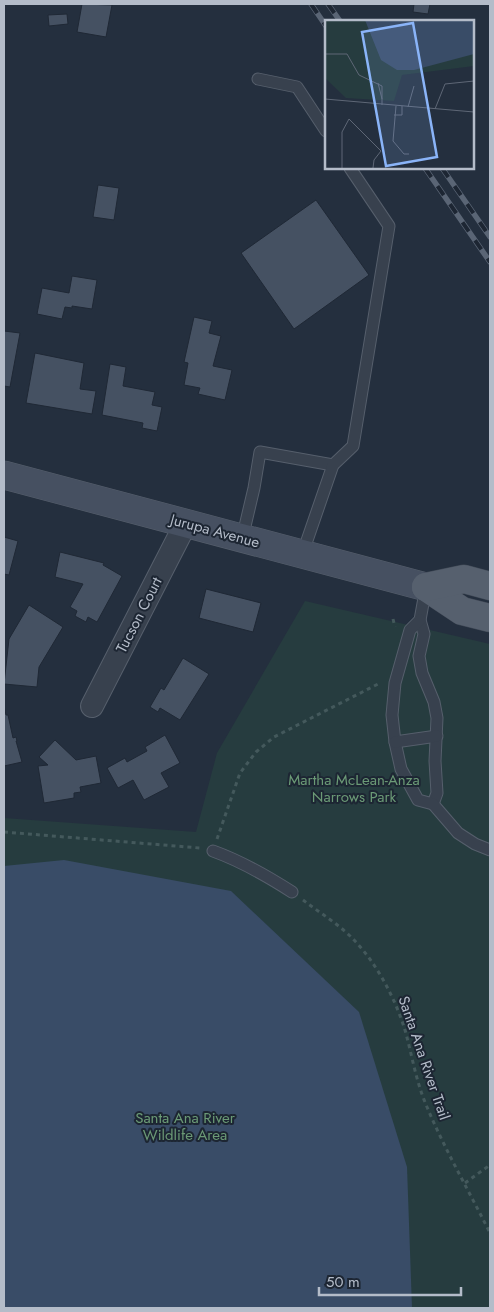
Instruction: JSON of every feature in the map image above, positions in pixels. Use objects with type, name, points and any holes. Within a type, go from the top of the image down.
[{"type":"main road","name":"Jurupa Avenue","points":[[4,476],[426,587],[462,611],[490,618]]},
{"type":"main road","name":"Jurupa Avenue","points":[[426,587],[464,579],[490,586]]},
{"type":"street","name":"Tucson Court","points":[[92,706],[186,523]]},
{"type":"lane","points":[[258,79],[298,87],[325,129]]},
{"type":"lane","points":[[302,554],[333,465],[353,446],[389,226],[351,169]]},
{"type":"lane","points":[[242,539],[260,452],[333,465]]},
{"type":"lane","points":[[426,587],[420,620],[424,634],[419,665],[434,702],[437,718],[435,760],[437,793],[432,804]]},
{"type":"lane","points":[[420,620],[410,630],[395,683],[392,715],[401,769],[418,800],[432,804],[458,833],[475,844],[490,850]]},
{"type":"lane","points":[[395,742],[437,736]]},
{"type":"lane","points":[[213,851],[266,875],[292,892]]},
{"type":"path","points":[[4,832],[195,847],[213,851],[240,773],[256,752],[274,737],[379,683],[395,683]]},
{"type":"path","name":"Santa Ana River Trail","points":[[292,892],[353,939],[369,957],[396,1007],[404,1028],[426,1105],[490,1233]]},
{"type":"path","points":[[465,1183],[490,1165]]},
{"type":"green space","name":"Martha McLean-Anza Narrows Park","points":[[305,601],[490,644],[490,1308],[4,1308],[4,818],[196,832],[217,753]]},
{"type":"water","name":"Santa Ana River Wildlife Area","points":[[64,860],[231,891],[359,1012],[407,1167],[412,1308],[4,1308],[4,866]]},
{"type":"building","points":[[82,4],[112,5],[106,37],[77,32]]},
{"type":"building","points":[[414,4],[430,4],[428,14],[413,12]]},
{"type":"building","points":[[67,14],[68,24],[49,26],[48,15]]},
{"type":"building","points":[[98,185],[119,188],[114,220],[93,217]]},
{"type":"building","points":[[316,200],[369,275],[294,329],[241,253]]},
{"type":"building","points":[[72,276],[97,280],[92,309],[72,306],[72,308],[65,307],[62,319],[37,314],[42,288],[69,293]]},
{"type":"building","points":[[194,317],[212,321],[209,333],[221,336],[213,366],[232,370],[225,400],[198,394],[200,388],[184,385],[188,363],[184,362]]},
{"type":"building","points":[[4,331],[20,333],[10,387],[4,386]]},
{"type":"building","points":[[35,353],[84,363],[80,389],[96,391],[92,414],[26,403]]},
{"type":"building","points":[[110,364],[126,367],[123,386],[155,392],[152,405],[162,407],[157,431],[142,428],[143,423],[102,415]]},
{"type":"building","points":[[4,537],[18,541],[9,575],[4,574]]},
{"type":"building","points":[[60,552],[104,563],[103,565],[122,576],[97,622],[88,617],[86,622],[75,616],[77,611],[70,607],[83,584],[55,577]]},
{"type":"building","points":[[206,589],[261,603],[253,632],[199,618]]},
{"type":"building","points":[[29,605],[63,627],[39,667],[37,687],[4,684],[9,639]]},
{"type":"building","points":[[183,658],[209,674],[180,720],[160,708],[158,712],[150,707],[161,688],[164,690]]},
{"type":"building","points":[[4,706],[13,738],[16,737],[22,762],[4,766]]},
{"type":"building","points":[[165,735],[180,763],[161,773],[169,787],[144,800],[133,780],[118,788],[107,768],[125,758],[127,762],[147,751],[145,747]]},
{"type":"building","points":[[55,740],[76,760],[96,756],[101,783],[80,787],[81,792],[74,793],[74,798],[44,803],[38,766],[48,765],[39,757]]},
{"type":"railway","points":[[311,4],[325,25]]},
{"type":"railway","points":[[328,4],[339,20]]},
{"type":"railway","points":[[426,169],[490,262]]},
{"type":"railway","points":[[443,169],[490,237]]}]
